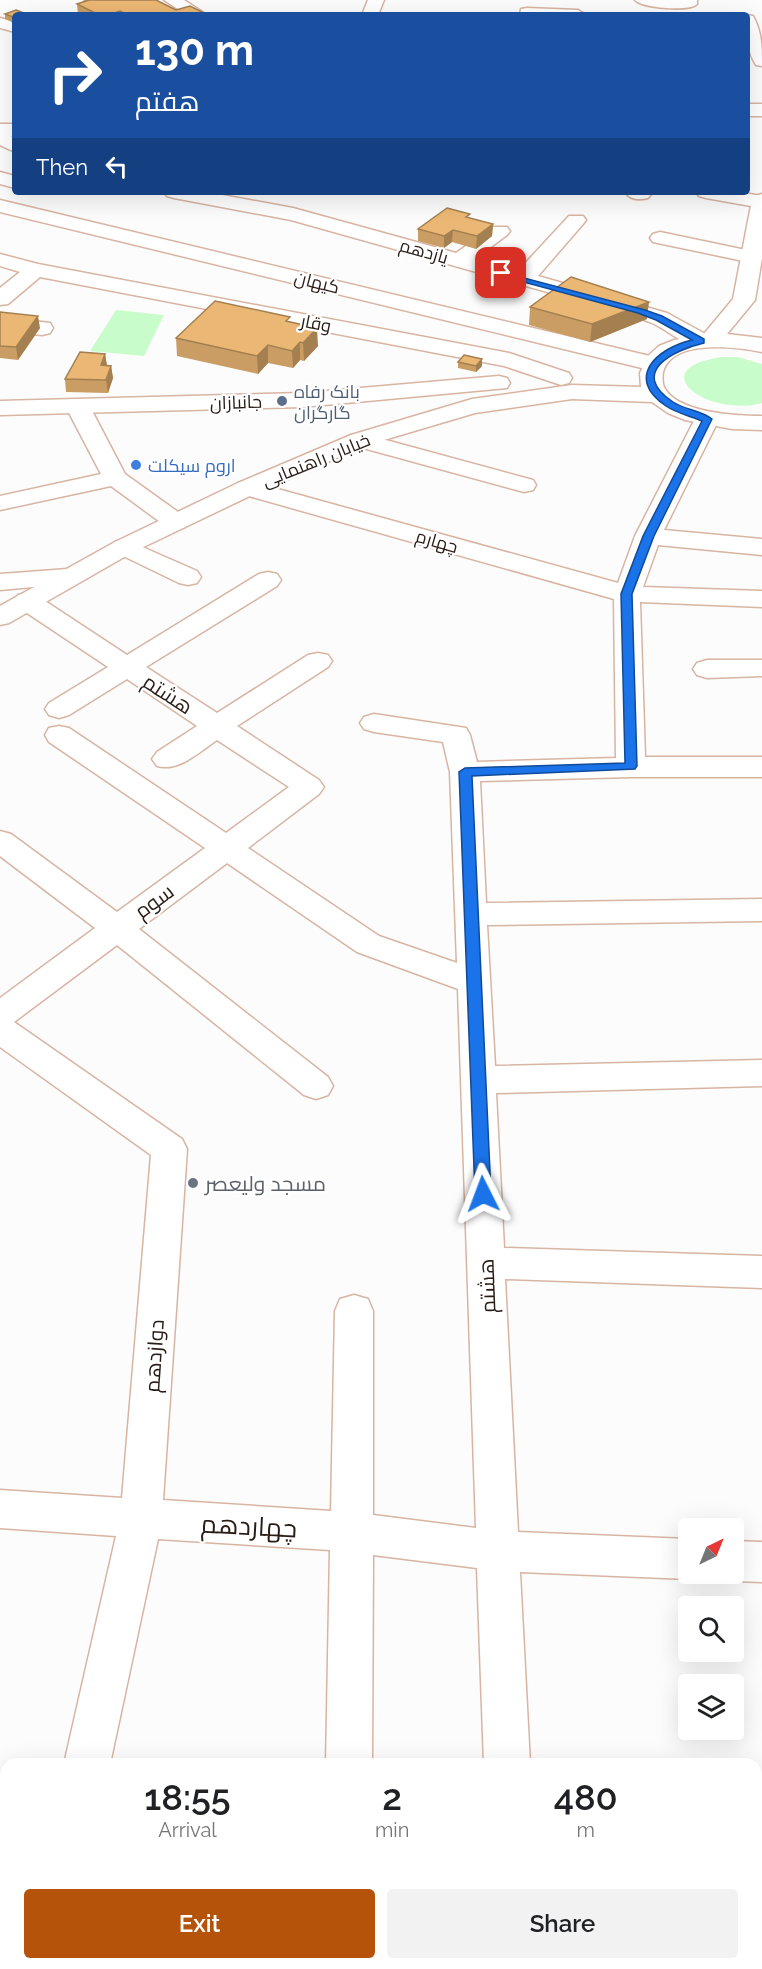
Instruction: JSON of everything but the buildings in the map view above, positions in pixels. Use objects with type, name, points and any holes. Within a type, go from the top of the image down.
[{"type":"street","points":[[172,0],[194,12]]},
{"type":"street","points":[[643,0],[689,4],[688,0]]},
{"type":"street","points":[[751,38],[762,61]]},
{"type":"street","name":"کیهان","points":[[3,206],[23,195]]},
{"type":"street","name":"یازدهم","points":[[204,195],[293,214],[623,306],[659,318],[706,341]]},
{"type":"street","points":[[706,341],[744,300],[762,201],[724,195]]},
{"type":"street","points":[[293,214],[309,199]]},
{"type":"street","name":"کیهان","points":[[3,206],[300,278],[654,378]]},
{"type":"street","points":[[523,279],[576,220]]},
{"type":"street","points":[[459,261],[500,231]]},
{"type":"street","points":[[660,238],[753,257]]},
{"type":"street","name":"وقار","points":[[0,260],[36,270],[509,360],[561,378]]},
{"type":"street","points":[[0,299],[36,270]]},
{"type":"street","points":[[274,315],[300,278]]},
{"type":"street","points":[[0,324],[42,328]]},
{"type":"street","points":[[758,426],[707,419],[671,405],[654,378],[672,350],[706,341],[732,340],[762,345]]},
{"type":"street","name":"جانبازان","points":[[0,408],[303,400],[561,378],[654,378]]},
{"type":"street","name":"خیابان راهنمایی","points":[[0,617],[124,547],[336,448],[472,406],[654,378]]},
{"type":"street","points":[[364,395],[357,400],[357,409],[362,416],[381,424],[400,428]]},
{"type":"street","points":[[303,400],[325,405],[337,412],[347,430],[336,448]]},
{"type":"street","points":[[78,407],[115,478],[176,522]]},
{"type":"street","points":[[631,766],[627,594],[648,536],[707,419]]},
{"type":"street","points":[[360,440],[524,485]]},
{"type":"street","points":[[0,503],[115,478]]},
{"type":"street","name":"چهارم","points":[[247,488],[627,594],[762,599]]},
{"type":"street","points":[[648,536],[762,548]]},
{"type":"street","points":[[124,547],[188,577]]},
{"type":"street","points":[[0,582],[68,577]]},
{"type":"street","points":[[268,580],[126,666],[59,722],[226,848],[368,945],[474,982]]},
{"type":"street","name":"هشتم","points":[[27,601],[309,787]]},
{"type":"street","points":[[167,759],[216,725],[318,661]]},
{"type":"street","points":[[707,669],[762,668]]},
{"type":"street","name":"هشتم","points":[[374,723],[456,735],[465,772],[507,1758]]},
{"type":"street","points":[[465,772],[631,766],[762,767]]},
{"type":"street","name":"سوم","points":[[0,1015],[309,787]]},
{"type":"street","points":[[0,841],[117,928],[316,1086]]},
{"type":"street","points":[[471,914],[762,910]]},
{"type":"street","name":"دوازدهم","points":[[0,1029],[169,1149],[141,1519],[88,1758]]},
{"type":"street","points":[[478,1080],[762,1073]]},
{"type":"street","points":[[486,1263],[762,1272]]},
{"type":"street","points":[[349,1758],[354,1311]]},
{"type":"street","name":"چهاردهم","points":[[0,1509],[351,1532],[498,1551],[678,1559]]},
{"type":"street","points":[[744,1561],[762,1562]]},
{"type":"green space","points":[[116,310],[164,315],[144,356],[90,351]]},
{"type":"green space","points":[[722,357],[738,357],[762,364],[762,403],[742,406],[722,404],[704,398],[691,390],[685,381],[686,371],[698,363]]},
{"type":"place","name":"بانک رفاه گارگران","points":[[282,401]]},
{"type":"place","name":"اروم سیکلت","points":[[136,465]]},
{"type":"place","name":"مسجد ولیعصر","points":[[193,1183]]},
{"type":"route","points":[[483,1194],[465,772],[631,766],[627,594],[648,536],[707,419],[671,405],[659,395],[652,385],[650,374],[654,364],[661,356],[685,345],[701,341],[659,318],[501,273]]}]
